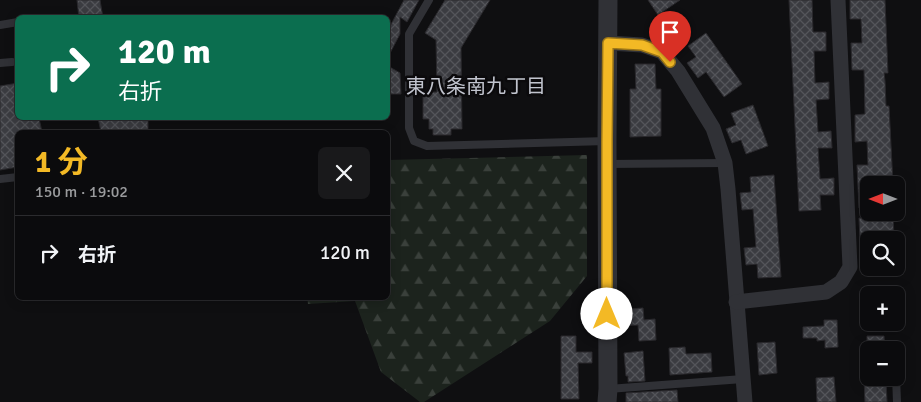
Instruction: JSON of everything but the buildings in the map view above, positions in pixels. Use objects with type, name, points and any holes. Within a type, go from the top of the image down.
[{"type":"street","points":[[607,396],[608,0]]},
{"type":"street","points":[[736,302],[826,292],[841,282],[850,267],[838,0]]},
{"type":"street","points":[[608,43],[642,45],[662,52],[678,71],[713,128],[725,163],[745,402]]},
{"type":"lane","points":[[429,0],[409,34],[409,128],[414,141],[427,146],[607,141]]},
{"type":"lane","points":[[0,25],[15,22]]},
{"type":"lane","points":[[0,63],[12,62]]},
{"type":"lane","points":[[607,164],[725,163]]},
{"type":"lane","points":[[0,179],[15,177]]},
{"type":"lane","points":[[607,396],[743,379]]},
{"type":"lane","points":[[896,386],[897,402]]},
{"type":"green space","points":[[587,155],[587,276],[550,321],[424,402],[420,402],[381,372],[355,301],[308,304],[307,300],[390,300],[390,160]]},
{"type":"district","name":"東八条南九丁目","points":[[476,86]]},
{"type":"route","points":[[607,314],[608,43],[642,45],[662,52],[670,62]]}]
